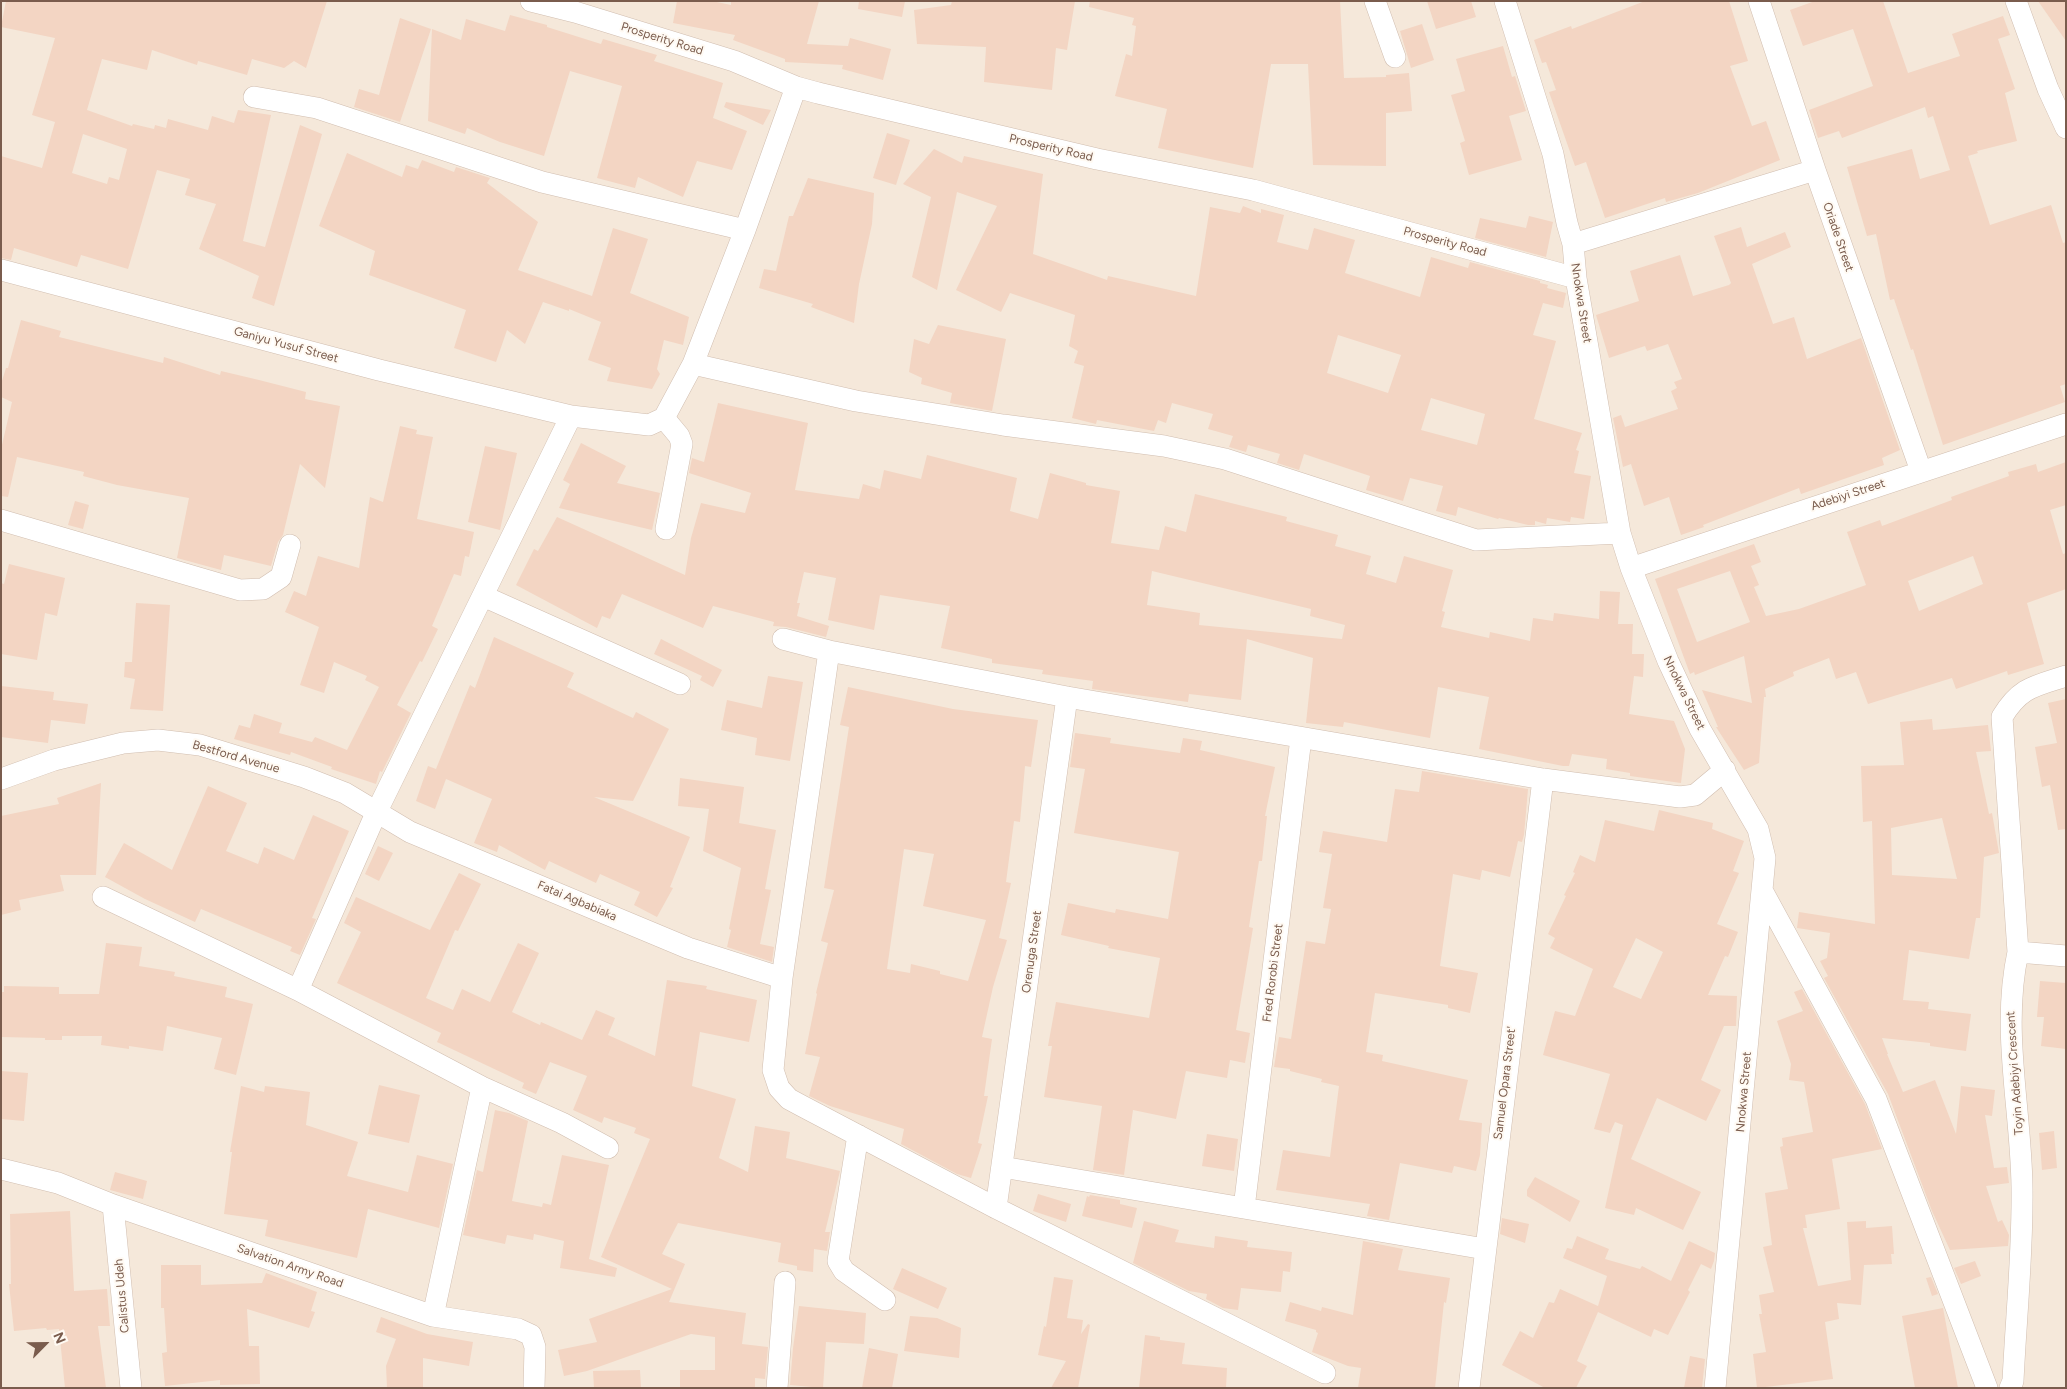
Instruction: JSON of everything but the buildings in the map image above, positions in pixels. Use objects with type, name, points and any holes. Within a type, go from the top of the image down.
[{"type":"street","name":"Prosperity Road","points":[[531,1],[576,12],[734,61],[796,87],[1097,159],[1253,190],[1576,278]]},
{"type":"street","points":[[1375,1],[1395,57]]},
{"type":"street","name":"Nnokwa Street","points":[[1505,1],[1553,154],[1567,224],[1573,244],[1576,278],[1620,533],[1631,568],[1668,661],[1700,729],[1758,829],[1765,858],[1715,1388]]},
{"type":"street","name":"Oriade Street","points":[[1759,1],[1815,170],[1921,471]]},
{"type":"street","points":[[2016,1],[2048,89],[2066,128]]},
{"type":"street","points":[[666,529],[682,444],[679,436],[664,418],[693,364],[745,230],[796,87]]},
{"type":"street","points":[[254,97],[317,108],[542,182],[745,230]]},
{"type":"street","points":[[1573,244],[1815,170]]},
{"type":"street","name":"Ganiyu Yusuf Street","points":[[1,270],[379,370],[571,416],[649,425],[664,418]]},
{"type":"street","points":[[693,364],[856,401],[1003,425],[1164,446],[1225,459],[1476,540],[1620,533]]},
{"type":"street","points":[[298,990],[377,811],[571,416]]},
{"type":"street","name":"Adebiyi Street","points":[[1631,568],[2066,424]]},
{"type":"street","points":[[1,520],[240,590],[263,589],[281,577],[290,545]]},
{"type":"street","points":[[483,596],[680,684]]},
{"type":"street","points":[[783,639],[829,651],[1067,697],[1543,779],[1680,797],[1695,795],[1725,770]]},
{"type":"street","points":[[829,651],[782,978],[773,1070],[778,1088],[789,1099],[996,1208],[1325,1373]]},
{"type":"street","name":"Toyin Adebiyi Crescent","points":[[2010,1388],[2013,1381],[2022,1187],[2010,1013],[2013,974],[2018,952],[2002,717],[2011,703],[2026,689],[2066,676]]},
{"type":"street","name":"Orenuga Street","points":[[996,1208],[1067,697]]},
{"type":"street","name":"Fred Rorobi Street","points":[[1244,1208],[1301,738]]},
{"type":"street","name":"Bestford Avenue","points":[[1,779],[63,758],[123,743],[158,740],[200,744],[304,777],[345,793],[377,811]]},
{"type":"street","name":"Samuel Opara Street'","points":[[1469,1388],[1543,779]]},
{"type":"street","name":"Fatai Agbabiaka","points":[[377,811],[410,832],[688,948],[782,978]]},
{"type":"street","points":[[1763,892],[1876,1100],[1987,1388]]},
{"type":"street","points":[[103,897],[298,990],[482,1086],[562,1123],[608,1148]]},
{"type":"street","points":[[2018,952],[2066,956]]},
{"type":"street","points":[[433,1316],[482,1086]]},
{"type":"street","points":[[858,1135],[838,1260],[844,1272],[885,1300]]},
{"type":"street","points":[[1002,1167],[1485,1249]]},
{"type":"street","name":"Salvation Army Road","points":[[1,1170],[58,1183],[113,1205],[433,1316],[518,1329],[531,1335],[535,1348],[534,1388]]},
{"type":"street","name":"Calistus Udeh","points":[[113,1205],[131,1388]]},
{"type":"street","points":[[777,1388],[785,1282]]},
{"type":"shaded area","points":[[1,1],[2066,1],[2066,1388],[1,1388]]}]
